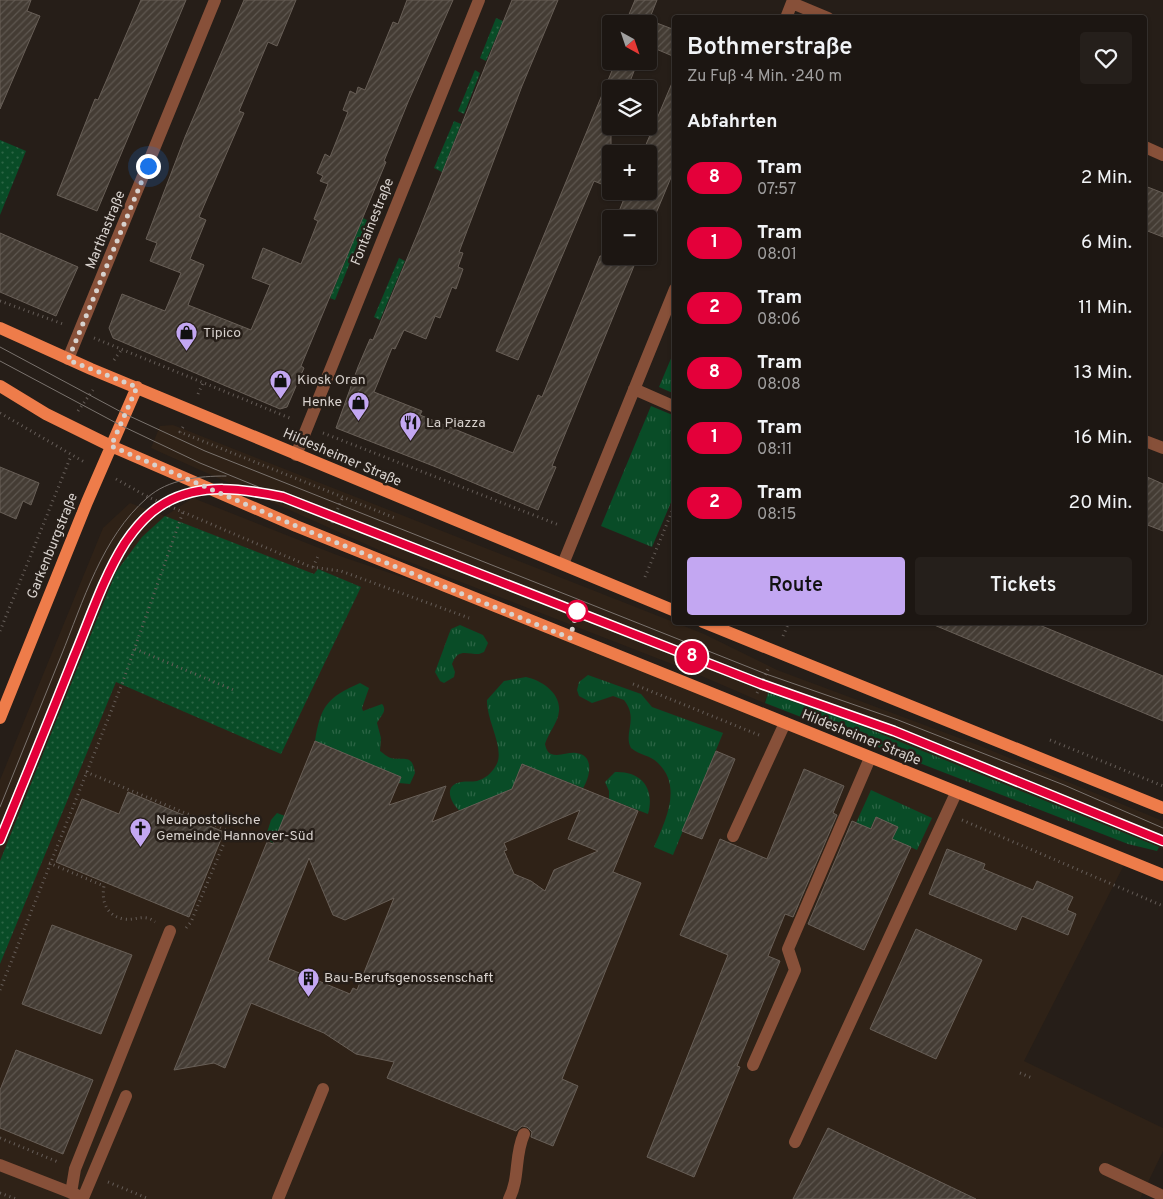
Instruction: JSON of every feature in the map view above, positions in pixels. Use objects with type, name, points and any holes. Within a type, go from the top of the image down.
[{"type":"main road","name":"Hildesheimer Straße","points":[[0,328],[68,360],[672,610]]},
{"type":"main road","name":"Hildesheimer Straße","points":[[0,386],[46,414],[111,446],[296,526],[1163,875]]},
{"type":"main road","name":"Garkenburgstraße","points":[[0,718],[100,470],[137,387]]},
{"type":"main road","points":[[710,625],[1163,808]]},
{"type":"street","name":"Marthastraße","points":[[68,360],[215,0]]},
{"type":"street","name":"Fontainestraße","points":[[296,455],[479,0]]},
{"type":"street","points":[[787,15],[792,1],[822,15]]},
{"type":"street","points":[[1147,148],[1163,155]]},
{"type":"street","points":[[563,564],[672,296]]},
{"type":"street","points":[[634,389],[672,406]]},
{"type":"street","points":[[1147,442],[1163,448]]},
{"type":"street","points":[[733,836],[785,723]]},
{"type":"street","points":[[753,1065],[795,970],[788,949],[870,758]]},
{"type":"street","points":[[795,1142],[956,793]]},
{"type":"street","points":[[80,1197],[75,1169],[170,931]]},
{"type":"street","points":[[278,1199],[323,1089]]},
{"type":"street","points":[[80,1197],[126,1096]]},
{"type":"street","points":[[509,1199],[517,1178],[517,1155],[524,1134]]},
{"type":"street","points":[[0,1165],[80,1197]]},
{"type":"street","points":[[1105,1169],[1163,1196]]},
{"type":"path","points":[[0,301],[66,325]]},
{"type":"path","points":[[122,349],[308,427],[576,532]]},
{"type":"path","points":[[0,413],[71,456],[148,497],[311,567],[341,571],[471,618]]},
{"type":"path","points":[[180,432],[395,518]]},
{"type":"path","points":[[0,631],[71,456]]},
{"type":"path","points":[[645,577],[672,511]]},
{"type":"path","points":[[0,990],[135,649],[183,512]]},
{"type":"path","points":[[637,573],[653,580]]},
{"type":"path","points":[[743,728],[788,625]]},
{"type":"path","points":[[135,649],[236,691]]},
{"type":"path","points":[[625,681],[776,742]]},
{"type":"path","points":[[49,863],[104,886],[103,903],[108,911],[116,916],[126,919],[142,916],[149,918],[170,931],[180,932],[191,922],[229,830],[86,772]]},
{"type":"path","points":[[949,809],[966,823],[1163,906]]},
{"type":"path","points":[[1020,1073],[1032,1078]]},
{"type":"path","points":[[0,1192],[16,1199]]},
{"type":"shaded area","points":[[173,425],[672,621],[672,625],[681,625],[704,634],[777,670],[978,745],[1163,821],[1163,849],[844,719],[768,693],[764,703],[690,671],[381,551],[151,448],[160,426]]},
{"type":"shaded area","points":[[193,498],[337,555],[517,616],[1126,861],[1024,1061],[1163,1128],[1163,1151],[1140,1199],[0,1199],[0,780],[103,528],[130,503],[165,516]]},
{"type":"green space","points":[[496,18],[503,21],[486,61],[480,58]]},
{"type":"green space","points":[[475,70],[480,73],[464,114],[458,111]]},
{"type":"green space","points":[[454,121],[461,124],[442,172],[434,168]]},
{"type":"green space","points":[[0,140],[26,151],[0,215]]},
{"type":"green space","points":[[363,218],[367,220],[335,300],[330,298]]},
{"type":"green space","points":[[399,258],[405,261],[380,320],[374,317]]},
{"type":"green space","points":[[672,356],[672,393],[659,387]]},
{"type":"green space","points":[[651,406],[672,415],[672,500],[652,547],[601,526]]},
{"type":"green space","points":[[165,516],[314,574],[318,569],[361,587],[281,754],[116,682],[0,964],[0,861],[116,572],[142,537]]},
{"type":"green space","points":[[460,625],[483,635],[488,643],[484,652],[479,654],[463,653],[457,656],[452,664],[455,672],[454,677],[444,683],[440,681],[435,672],[451,629]]},
{"type":"green space","points":[[588,675],[641,694],[652,707],[723,733],[673,855],[654,847],[667,815],[671,793],[665,772],[655,760],[631,748],[629,742],[630,713],[624,700],[613,696],[592,703],[579,696],[577,690],[579,682]]},
{"type":"green space","points":[[526,677],[538,681],[549,688],[559,704],[557,720],[545,744],[547,750],[554,755],[576,753],[582,755],[588,762],[588,778],[583,788],[522,764],[512,789],[460,811],[451,799],[450,790],[452,787],[461,782],[477,781],[485,778],[493,770],[498,760],[499,753],[487,700],[504,681]]},
{"type":"green space","points":[[360,683],[369,688],[362,708],[363,711],[382,704],[384,707],[384,711],[377,723],[381,738],[380,751],[396,759],[410,760],[415,773],[410,784],[399,783],[401,777],[315,741],[320,719],[327,704],[340,693]]},
{"type":"green space","points":[[768,693],[844,719],[1159,847],[1157,851],[1128,844],[765,703]]},
{"type":"green space","points":[[615,772],[633,775],[644,783],[650,797],[648,814],[609,799],[609,791],[605,782]]},
{"type":"green space","points":[[871,790],[932,818],[917,850],[892,839],[897,827],[876,817],[870,829],[856,823]]},
{"type":"green space","points":[[277,813],[304,823],[294,853],[265,839],[271,820]]},
{"type":"building","points":[[0,0],[31,0],[27,11],[40,16],[0,109]]},
{"type":"building","points":[[141,0],[186,0],[97,211],[57,195],[95,99],[98,100]]},
{"type":"building","points":[[244,0],[296,0],[277,46],[268,42],[239,111],[244,113],[199,217],[206,220],[190,259],[204,265],[188,305],[251,330],[270,285],[252,278],[263,248],[301,264],[318,221],[314,219],[328,184],[320,181],[323,176],[317,173],[325,154],[330,157],[348,112],[343,110],[350,91],[356,94],[358,87],[365,90],[393,22],[398,24],[407,0],[453,0],[384,161],[386,162],[301,366],[304,368],[287,407],[280,409],[113,338],[109,328],[122,294],[165,311],[181,273],[150,261],[157,243],[146,239],[185,137]]},
{"type":"building","points":[[512,0],[558,0],[522,86],[459,252],[463,253],[458,267],[463,269],[456,289],[452,287],[440,318],[435,316],[426,339],[404,330],[395,349],[392,348],[374,392],[422,411],[420,415],[513,453],[538,395],[542,397],[600,256],[602,256],[602,265],[634,265],[552,466],[556,467],[538,510],[336,428],[358,367],[370,339],[373,340]]},
{"type":"building","points":[[635,0],[657,0],[651,15],[629,15]]},
{"type":"building","points":[[658,23],[672,29],[672,56],[658,50]]},
{"type":"building","points":[[612,70],[634,70],[631,80],[608,80]]},
{"type":"building","points":[[672,83],[672,175],[657,211],[620,210],[623,200],[657,200],[657,145],[646,145],[650,135],[657,135],[657,119]]},
{"type":"building","points":[[602,95],[602,135],[611,135],[611,145],[602,145],[602,184],[594,181],[518,360],[496,351]]},
{"type":"building","points":[[1147,187],[1163,193],[1163,237],[1147,231]]},
{"type":"building","points":[[0,233],[78,267],[56,316],[0,292]]},
{"type":"building","points":[[0,467],[39,483],[31,505],[23,501],[16,519],[0,512]]},
{"type":"building","points":[[1147,477],[1163,484],[1163,531],[1147,525]]},
{"type":"building","points":[[934,625],[1039,625],[1163,676],[1163,721]]},
{"type":"building","points":[[315,741],[401,777],[389,805],[446,786],[432,822],[512,789],[522,764],[638,811],[613,872],[641,883],[562,1079],[578,1086],[553,1146],[531,1137],[532,1132],[527,1127],[522,1126],[516,1131],[387,1078],[394,1062],[356,1054],[324,1033],[251,1003],[225,1068],[214,1063],[174,1070],[267,842],[273,844]],"holes":[[[580,810],[568,839],[598,851],[554,870],[545,891],[531,881],[514,874],[504,851],[507,850],[504,843]],[[309,858],[333,915],[345,920],[394,898],[357,990],[353,988],[350,994],[268,960]]]},
{"type":"building","points":[[716,751],[735,759],[702,839],[682,831]]},
{"type":"building","points":[[804,769],[844,786],[833,813],[837,815],[793,917],[785,914],[768,956],[780,961],[737,1066],[740,1067],[694,1177],[647,1157],[728,955],[680,935],[720,839],[767,859]]},
{"type":"building","name":"Neuapostolische Gemeinde Hannover-Süd","points":[[128,792],[224,832],[189,917],[56,862],[82,799],[119,814]]},
{"type":"building","points":[[876,817],[898,827],[892,839],[911,847],[864,950],[808,924],[852,821],[871,829]]},
{"type":"building","points":[[947,849],[985,864],[983,869],[1033,890],[1037,881],[1073,897],[1067,910],[1076,914],[1068,935],[1022,916],[1016,930],[929,894]]},
{"type":"building","points":[[52,925],[132,955],[101,1034],[22,1004]]},
{"type":"building","points":[[916,929],[982,960],[936,1059],[870,1029]]},
{"type":"building","points":[[16,1050],[93,1080],[63,1154],[0,1128],[0,1090]]},
{"type":"building","points":[[828,1128],[976,1199],[793,1199]]},
{"type":"tram line","points":[[0,347],[125,414],[205,451],[766,674],[898,720],[1064,785],[1163,828]]},
{"type":"tram line","points":[[0,361],[120,425],[200,463],[761,684],[894,731],[1163,841]]},
{"type":"tram line","points":[[0,807],[95,571],[118,532],[131,514],[147,498],[164,487],[195,478],[226,476]]},
{"type":"tram line","points":[[0,840],[103,584],[128,541],[144,521],[173,498],[210,489],[261,493]]},
{"type":"tram line","name":"8","points":[[0,840],[103,586],[125,543],[141,522],[164,503],[184,494],[210,489],[246,490],[283,497],[761,684],[894,731],[1163,841]]},
{"type":"place","name":"Tipico","points":[[187,352]]},
{"type":"place","name":"Kiosk Oran","points":[[281,399]]},
{"type":"place","name":"Henke","points":[[358,421]]},
{"type":"place","name":"La Piazza","points":[[410,442]]},
{"type":"place","name":"Neuapostolische Gemeinde Hannover-Süd","points":[[140,847]]},
{"type":"place","name":"Bau-Berufsgenossenschaft","points":[[308,997]]},
{"type":"route","points":[[148,166],[68,360],[137,387],[111,446],[296,526],[570,638],[577,611]]}]
